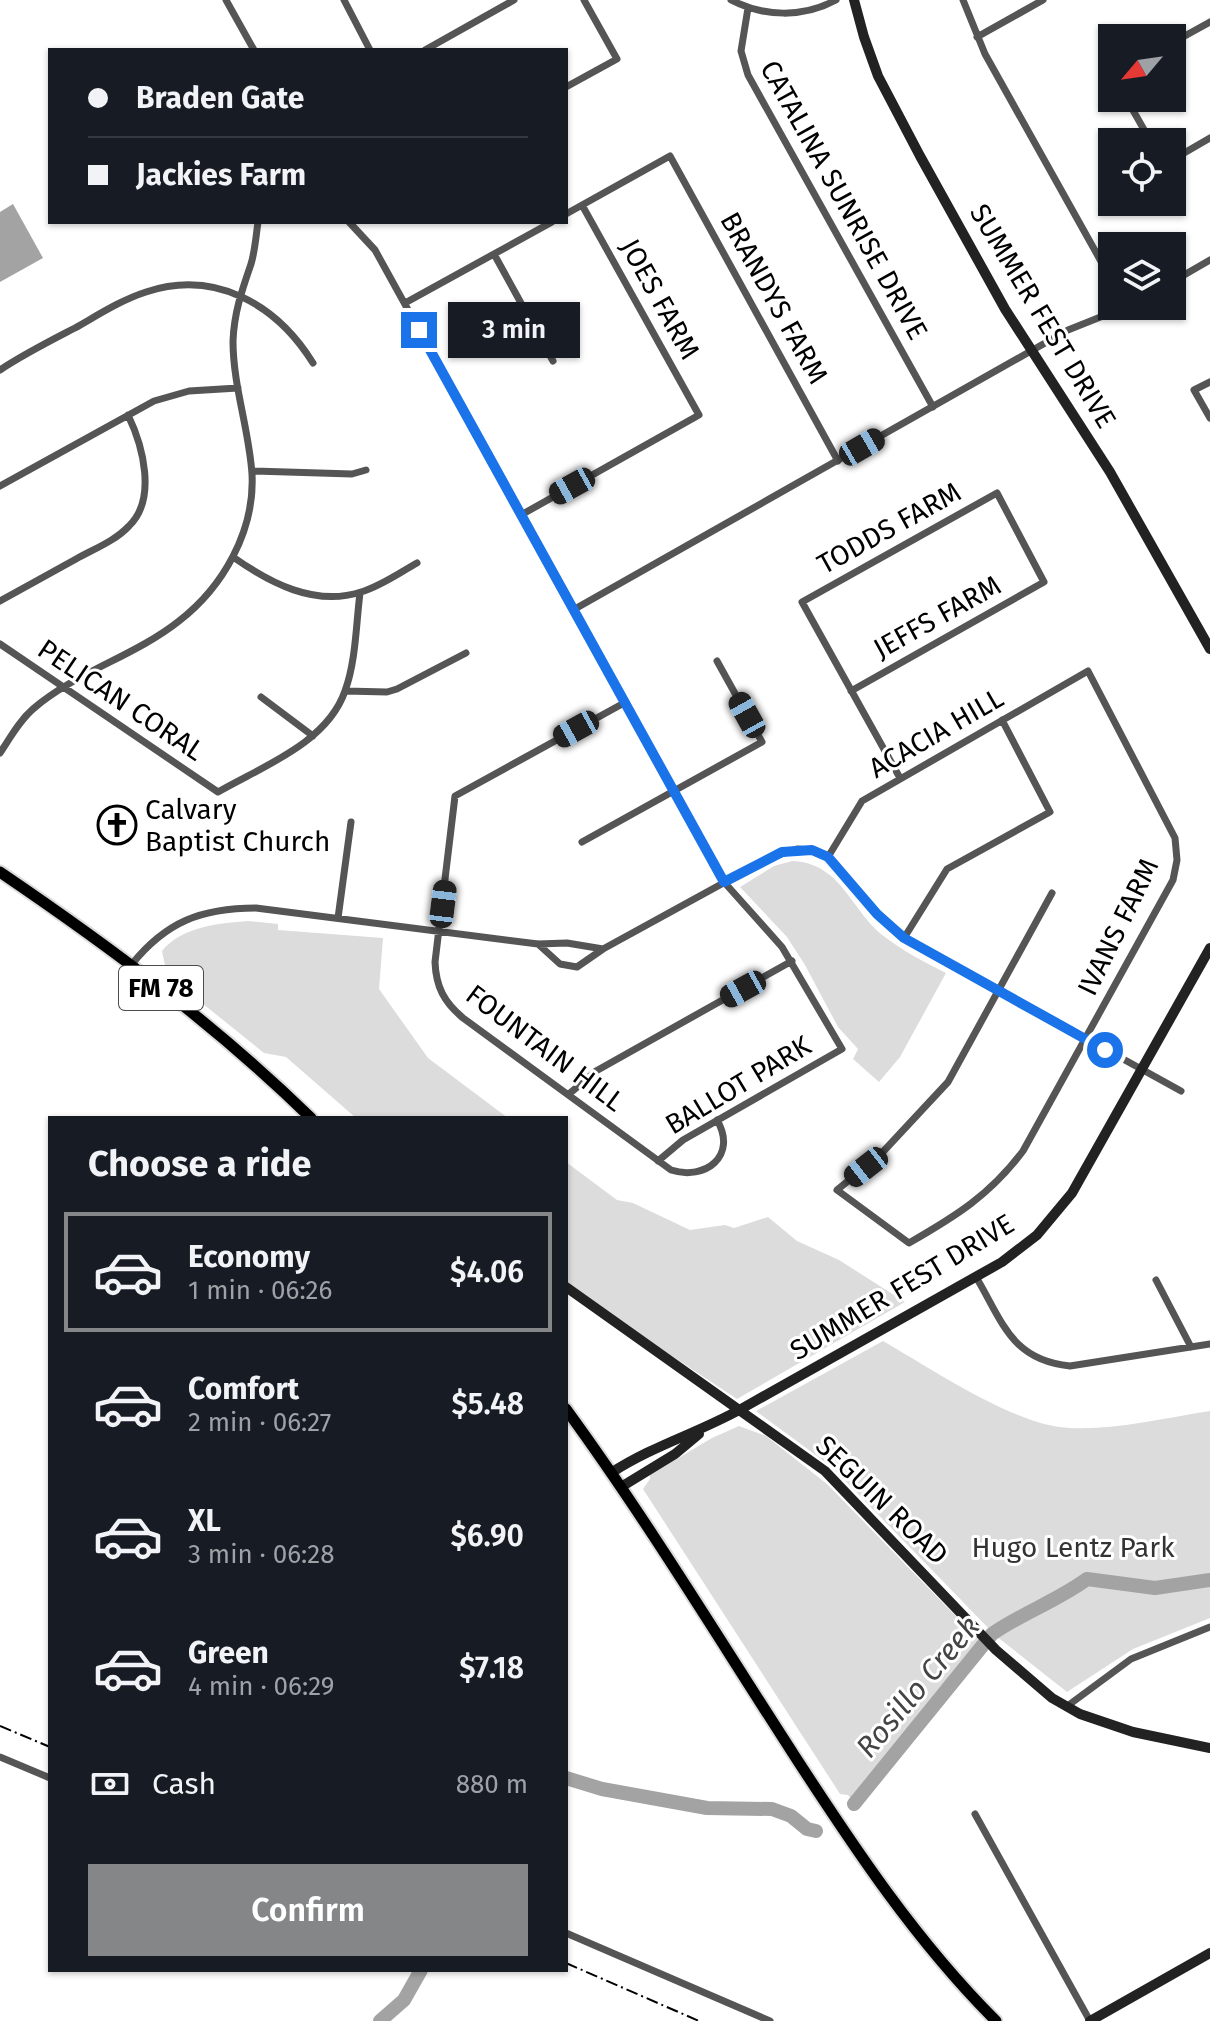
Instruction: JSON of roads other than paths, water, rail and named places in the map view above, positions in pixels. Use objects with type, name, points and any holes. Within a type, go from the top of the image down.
[{"type":"main road","name":"FM 78","points":[[0,872],[132,964],[309,1116]]},
{"type":"main road","points":[[568,1412],[621,1487],[885,1892],[937,1957],[996,2021]]},
{"type":"street","points":[[226,0],[253,48]]},
{"type":"street","points":[[344,0],[369,48]]},
{"type":"street","points":[[429,48],[514,0]]},
{"type":"street","points":[[568,86],[617,59],[584,0]]},
{"type":"street","points":[[731,0],[768,13],[792,13],[818,8],[836,0]]},
{"type":"street","name":"SUMMER FEST DRIVE","points":[[854,0],[864,37],[894,109],[1031,350],[1110,472],[1210,649]]},
{"type":"street","points":[[963,0],[977,37],[1098,256]]},
{"type":"street","points":[[977,37],[1043,0]]},
{"type":"street","name":"CATALINA SUNRISE DRIVE","points":[[748,8],[741,51],[748,75],[933,407]]},
{"type":"street","points":[[1186,35],[1210,22]]},
{"type":"street","points":[[1186,152],[1210,138]]},
{"type":"street","name":"BRANDYS FARM","points":[[582,205],[670,156],[838,461]]},
{"type":"street","points":[[568,213],[582,205]]},
{"type":"street","name":"JOES FARM","points":[[521,515],[699,415],[582,205]]},
{"type":"street","points":[[0,753],[31,710],[63,688],[182,620],[212,589],[233,557],[248,518],[252,471],[233,343],[239,296],[251,263],[258,224]]},
{"type":"street","points":[[351,224],[375,250],[724,882],[792,961],[596,1071],[569,1094]]},
{"type":"street","points":[[405,303],[548,224]]},
{"type":"street","points":[[494,254],[553,361]]},
{"type":"street","points":[[1186,274],[1210,260]]},
{"type":"street","points":[[0,370],[130,298],[147,291],[195,286],[221,290],[262,307],[284,325],[313,363]]},
{"type":"street","points":[[573,610],[1031,350],[1098,317]]},
{"type":"street","points":[[1210,382],[1194,390],[1210,418]]},
{"type":"street","points":[[0,486],[154,401],[177,393],[238,388]]},
{"type":"street","points":[[0,601],[116,537],[134,520],[146,488],[134,427],[128,415]]},
{"type":"street","points":[[252,471],[352,474],[366,470]]},
{"type":"street","name":"TODDS FARM","points":[[851,691],[802,602],[997,493],[1044,582]]},
{"type":"street","points":[[233,557],[264,578],[295,592],[327,595],[360,593],[417,563]]},
{"type":"street","name":"JEFFS FARM","points":[[851,691],[1044,582]]},
{"type":"street","points":[[261,697],[313,736],[330,718],[345,691],[360,593]]},
{"type":"street","name":"PELICAN CORAL","points":[[0,644],[218,792],[313,736]]},
{"type":"street","points":[[345,691],[387,692],[397,689],[466,653]]},
{"type":"street","points":[[582,842],[762,742],[717,661]]},
{"type":"street","name":"ACACIA HILL","points":[[828,857],[862,801],[1088,671]]},
{"type":"street","name":"IVANS FARM","points":[[999,991],[948,1082],[880,1155],[837,1190],[909,1243],[963,1212],[1004,1177],[1030,1140],[1173,880],[1177,860],[1175,838],[1088,671]]},
{"type":"street","points":[[851,691],[900,778]]},
{"type":"street","name":"FOUNTAIN HILL","points":[[624,703],[455,796],[436,975],[438,986],[450,1007],[671,1170],[693,1173],[714,1162],[724,1150],[725,1138],[717,1120]]},
{"type":"street","points":[[904,938],[947,869],[1050,812],[1002,720]]},
{"type":"street","points":[[338,918],[351,822]]},
{"type":"street","points":[[538,944],[560,964],[577,967],[603,949],[782,852],[812,850],[828,857],[877,914],[904,938],[1181,1091]]},
{"type":"street","points":[[999,991],[1052,893]]},
{"type":"street","points":[[132,964],[163,931],[186,920],[217,911],[256,908],[538,944],[567,943],[603,949]]},
{"type":"street","name":"SUMMER FEST DRIVE","points":[[611,1473],[666,1443],[707,1428],[1002,1262],[1037,1235],[1072,1193],[1209,953]]},
{"type":"street","name":"BALLOT PARK","points":[[658,1161],[676,1144],[842,1049],[792,961]]},
{"type":"street","points":[[976,1277],[1016,1344],[1036,1359],[1070,1366],[1210,1344]]},
{"type":"street","points":[[1156,1280],[1191,1347]]},
{"type":"street","name":"SEGUIN ROAD","points":[[568,1288],[741,1409],[836,1481],[996,1650],[1066,1707],[1133,1732],[1210,1748]]},
{"type":"street","name":"SUMMER FEST DRIVE","points":[[621,1487],[675,1454],[707,1428]]},
{"type":"street","points":[[1066,1707],[1131,1659],[1210,1627]]},
{"type":"street","points":[[0,1757],[48,1777]]},
{"type":"street","points":[[975,1814],[1090,2021],[1210,1953]]},
{"type":"street","points":[[568,1934],[770,2021]]},
{"type":"waterway","name":"Rosillo Creek","points":[[854,1804],[992,1634],[1003,1627],[1087,1579],[1155,1588],[1210,1580]]},
{"type":"waterway","name":"Rosillo Creek","points":[[568,1779],[602,1789],[707,1808],[772,1809],[816,1831]]},
{"type":"waterway","name":"Rosillo Creek","points":[[380,2021],[404,2000],[420,1972]]},
{"type":"railway","points":[[0,1726],[48,1746]]},
{"type":"railway","points":[[568,1964],[699,2021]]},
{"type":"place","name":"Calvary Baptist Church","points":[[117,825]]},
{"type":"park label","name":"Hugo Lentz Park","points":[[1073,1547]]}]
